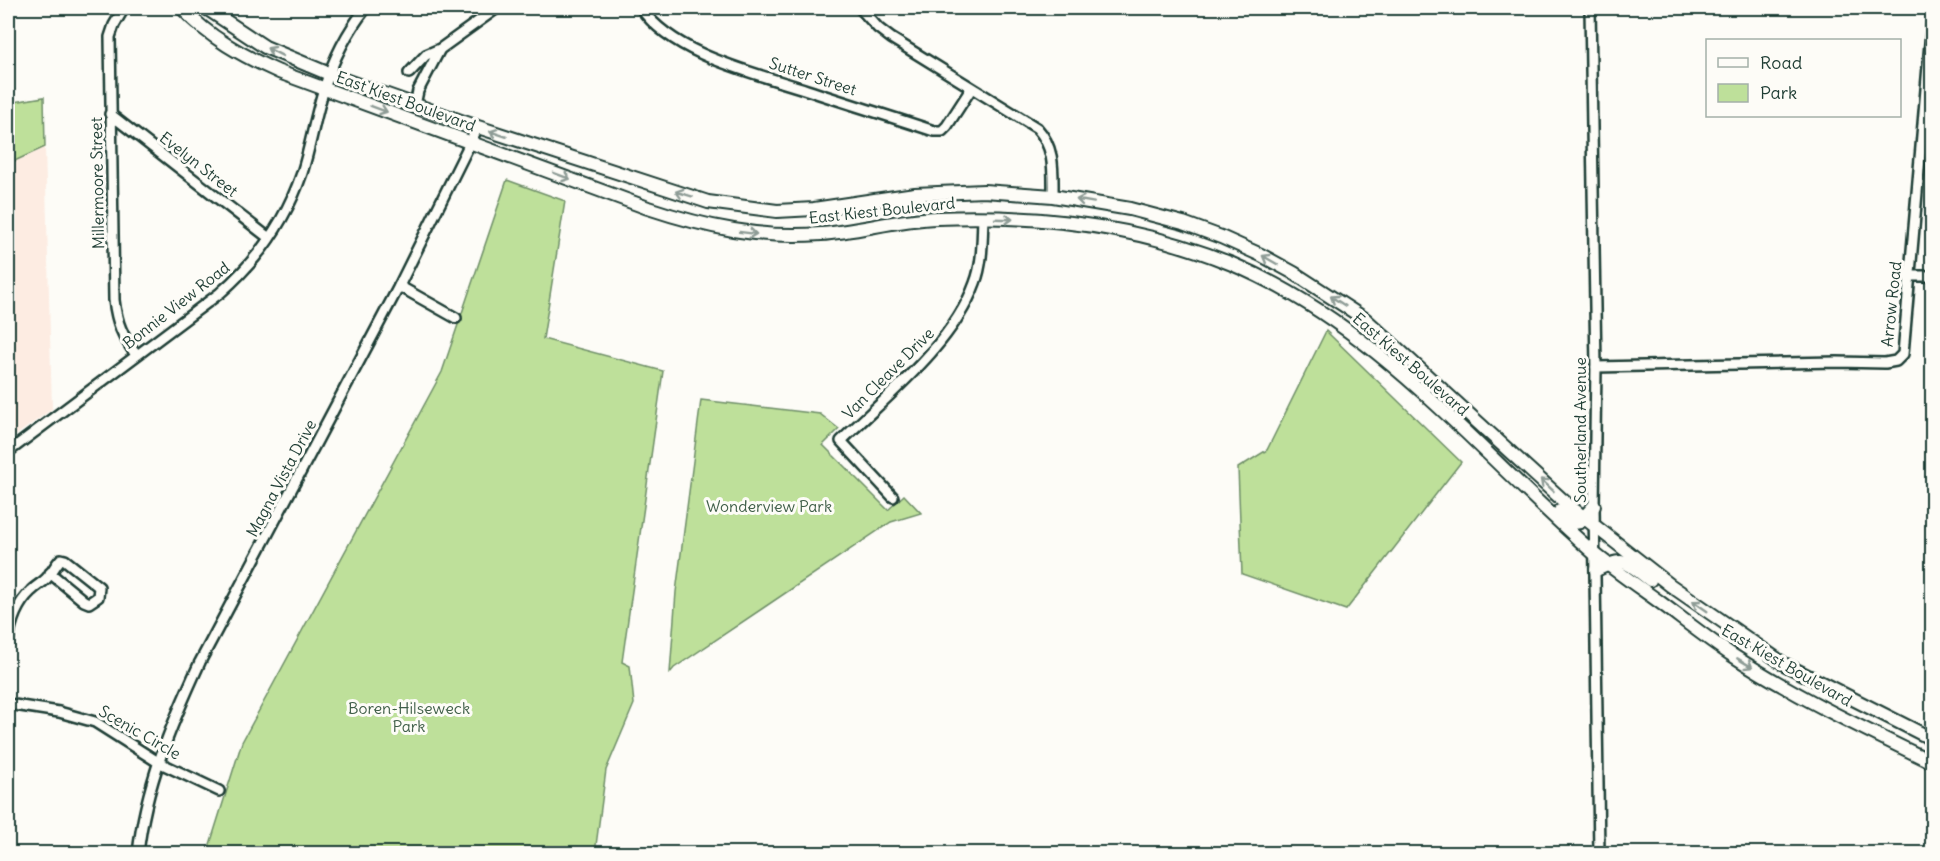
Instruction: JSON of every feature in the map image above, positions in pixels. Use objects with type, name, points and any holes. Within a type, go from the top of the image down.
[{"type":"main road","name":"East Kiest Boulevard","points":[[182,8],[208,32],[238,52],[279,72],[700,225],[771,236],[821,234],[934,218],[1040,220],[1140,234],[1230,264],[1277,285],[1311,304],[1362,341],[1397,370],[1595,554],[1731,655],[1806,699],[1932,762]]},
{"type":"main road","name":"East Kiest Boulevard","points":[[206,8],[265,47],[329,74],[478,127],[708,202],[777,211],[814,210],[915,194],[984,191],[1053,196],[1130,209],[1183,223],[1261,255],[1365,319],[1584,518],[1670,585],[1784,664],[1932,739]]},
{"type":"main road","points":[[1311,304],[1320,290]]},
{"type":"main road","points":[[1527,491],[1546,499],[1574,523],[1580,522],[1594,506]]},
{"type":"main road","points":[[1596,570],[1617,561],[1626,562],[1655,584],[1670,585]]},
{"type":"main road","points":[[1874,733],[1882,715]]},
{"type":"street","name":"Millermoore Street","points":[[124,8],[114,25],[110,38],[115,309],[122,334],[136,355]]},
{"type":"street","name":"Bonnie View Road","points":[[8,452],[220,293],[249,266],[270,238],[285,211],[301,174],[329,74],[348,34],[366,8]]},
{"type":"street","points":[[409,73],[426,56],[440,50],[496,8]]},
{"type":"street","name":"Sutter Street","points":[[641,8],[650,21],[661,29],[713,59],[934,131],[942,131],[947,126],[971,89]]},
{"type":"street","points":[[861,8],[878,28],[891,38],[1037,128],[1045,137],[1053,163],[1053,196]]},
{"type":"street","name":"Southerland Avenue","points":[[1590,8],[1596,367],[1594,506],[1599,854]]},
{"type":"street","name":"Arrow Road","points":[[1596,367],[1886,363],[1896,361],[1903,354],[1932,20]]},
{"type":"street","points":[[415,105],[421,84],[440,50]]},
{"type":"street","name":"Evelyn Street","points":[[110,114],[270,238]]},
{"type":"street","name":"Magna Vista Drive","points":[[138,854],[158,762],[177,711],[200,662],[399,286],[478,127]]},
{"type":"street","name":"Van Cleave Drive","points":[[892,497],[841,441],[934,350],[950,331],[976,281],[981,257],[983,218]]},
{"type":"street","points":[[1909,276],[1932,276]]},
{"type":"street","points":[[399,286],[456,318]]},
{"type":"street","points":[[8,643],[10,622],[18,607],[30,592],[47,578],[50,573],[61,559],[99,587],[98,597],[89,603],[84,601],[50,573]]},
{"type":"street","name":"Scenic Circle","points":[[8,704],[83,717],[95,722],[158,762],[219,791]]},
{"type":"shaded area","points":[[45,147],[52,409],[8,441],[8,164]]},
{"type":"green space","points":[[44,97],[45,147],[8,164],[8,103]]},
{"type":"green space","name":"Boren-Hilseweck Park","points":[[507,180],[565,201],[543,339],[663,371],[622,662],[630,666],[634,704],[606,770],[595,853],[207,854],[242,742],[442,372]]},
{"type":"green space","points":[[1326,331],[1461,462],[1346,610],[1242,574],[1238,468],[1267,450]]},
{"type":"green space","name":"Wonderview Park","points":[[701,400],[820,414],[839,429],[823,445],[888,510],[904,495],[921,513],[891,522],[674,668],[670,673],[676,592]]},
{"type":"waterway","points":[[8,133],[15,129]]}]
